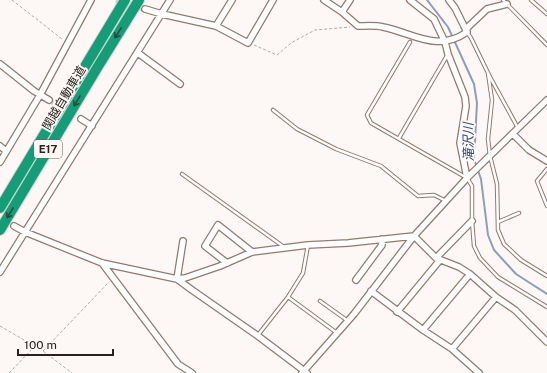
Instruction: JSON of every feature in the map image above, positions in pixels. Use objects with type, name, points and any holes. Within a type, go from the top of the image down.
[{"type":"highway","name":"関越自動車道","points":[[0,208],[125,0]]},
{"type":"highway","name":"関越自動車道","points":[[0,230],[139,0]]},
{"type":"street","points":[[0,162],[40,94],[91,0]]},
{"type":"street","points":[[0,272],[170,0]]},
{"type":"street","points":[[216,26],[232,0]]},
{"type":"street","points":[[145,9],[216,26],[248,43],[273,0]]},
{"type":"street","points":[[324,0],[342,12],[358,26],[381,26],[430,42],[446,42],[460,36],[487,9],[505,2]]},
{"type":"street","points":[[342,12],[350,0]]},
{"type":"street","points":[[410,0],[434,19],[446,42],[448,54],[465,97],[466,106],[460,143],[468,178]]},
{"type":"street","points":[[449,0],[455,8],[466,31]]},
{"type":"street","points":[[138,53],[180,84]]},
{"type":"street","points":[[0,64],[34,92],[49,100]]},
{"type":"street","points":[[178,278],[192,290],[258,336],[304,372],[348,321],[414,236],[468,178],[547,100]]},
{"type":"street","points":[[81,119],[92,126]]},
{"type":"street","points":[[513,134],[529,150],[547,161]]},
{"type":"street","points":[[0,146],[6,151]]},
{"type":"street","points":[[397,312],[438,259],[472,221]]},
{"type":"street","points":[[227,263],[204,246],[218,225],[252,252]]},
{"type":"street","points":[[14,226],[25,232],[102,263],[178,278],[185,278],[227,263],[252,252],[308,245],[348,243],[414,236],[438,259],[470,274],[496,297],[514,310],[547,342]]},
{"type":"street","points":[[356,280],[382,245],[382,239]]},
{"type":"street","points":[[178,278],[182,241]]},
{"type":"street","points":[[102,263],[178,364],[192,373]]},
{"type":"street","points":[[423,330],[470,274]]},
{"type":"street","points":[[371,291],[397,312],[452,349],[479,373]]},
{"type":"street","points":[[452,349],[496,297]]},
{"type":"lane","points":[[531,0],[547,14]]},
{"type":"lane","points":[[505,2],[547,45]]},
{"type":"lane","points":[[466,31],[518,128]]},
{"type":"lane","points":[[410,42],[367,115],[371,123],[468,178],[472,186],[474,246],[480,258],[498,277],[547,307]]},
{"type":"lane","points":[[399,138],[448,54]]},
{"type":"lane","points":[[488,73],[492,100],[488,139],[490,156],[497,184],[498,230],[504,244],[521,260],[547,276]]},
{"type":"lane","points":[[273,110],[298,129],[336,149],[381,166],[418,196],[434,196],[446,201]]},
{"type":"lane","points":[[547,169],[537,181],[547,206]]},
{"type":"lane","points":[[182,174],[286,248]]},
{"type":"lane","points":[[498,222],[519,213]]},
{"type":"lane","points":[[258,336],[288,297],[303,273],[308,245]]},
{"type":"lane","points":[[288,297],[337,333]]},
{"type":"lane","points":[[320,301],[348,321]]},
{"type":"path","points":[[12,0],[68,44]]},
{"type":"path","points":[[248,43],[277,55],[291,44],[314,30],[358,26]]},
{"type":"path","points":[[43,351],[113,277]]},
{"type":"path","points":[[0,326],[43,351],[72,373]]},
{"type":"path","points":[[9,373],[35,346]]},
{"type":"waterway","name":"滝沢川","points":[[427,0],[448,27],[474,84],[477,103],[474,159],[481,179],[488,235],[494,250],[516,274],[547,294]]},
{"type":"tunnel","points":[[116,0],[145,9]]},
{"type":"tunnel","points":[[49,100],[81,119]]}]
